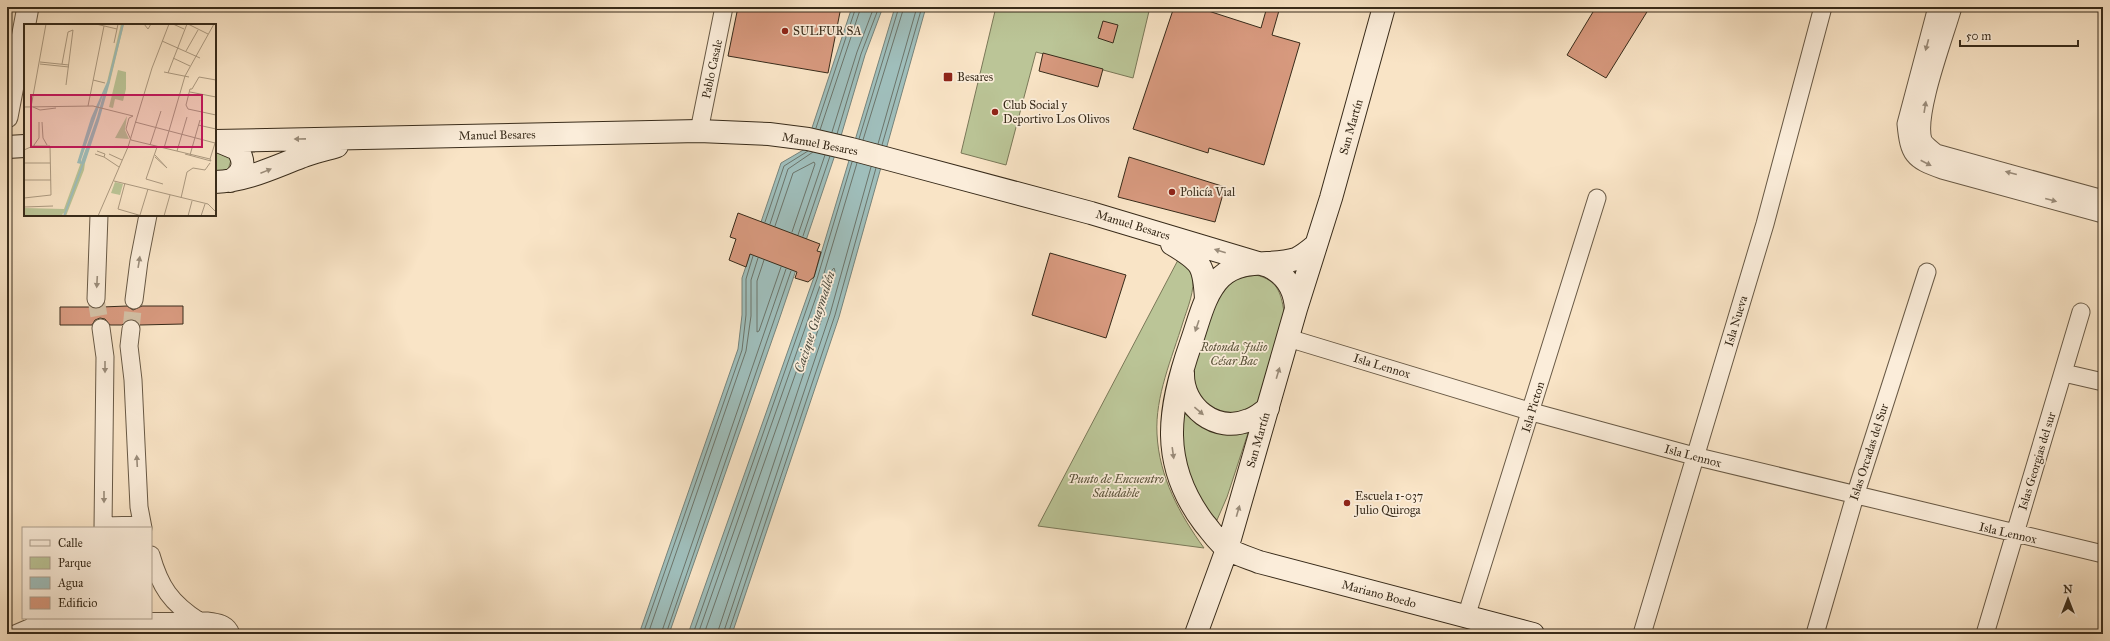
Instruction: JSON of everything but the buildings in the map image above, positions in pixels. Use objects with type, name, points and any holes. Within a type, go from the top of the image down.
[{"type":"main road","name":"San Martín","points":[[1196,634],[1227,549],[1296,309],[1331,198],[1384,7]]},
{"type":"main road","name":"Manuel Besares","points":[[216,141],[698,131],[762,133],[808,140],[883,157],[1091,213],[1257,263]]},
{"type":"main road","name":"Manuel Besares","points":[[223,182],[259,174],[302,156],[367,138]]},
{"type":"main road","points":[[216,141],[238,149],[242,157],[243,167],[241,174],[223,182]]},
{"type":"main road","points":[[1150,231],[1190,254],[1199,263],[1205,277],[1206,299]]},
{"type":"main road","points":[[1227,549],[1197,514],[1183,488],[1175,467],[1171,440],[1172,418],[1184,364],[1206,299],[1215,284],[1223,276],[1237,267],[1257,263],[1295,259],[1316,245]]},
{"type":"main road","points":[[1257,263],[1272,268],[1286,280],[1294,295],[1296,309]]},
{"type":"main road","points":[[1184,364],[1183,385],[1186,395],[1192,404],[1208,418],[1229,424],[1239,423],[1250,420],[1268,408]]},
{"type":"main road","name":"Mariano Boedo","points":[[1227,549],[1259,562],[1533,634]]},
{"type":"street","points":[[25,24],[28,7]]},
{"type":"street","name":"Pablo Casale","points":[[698,131],[724,7]]},
{"type":"street","name":"Isla Nueva","points":[[1642,634],[1694,456],[1765,224],[1824,7]]},
{"type":"street","points":[[1937,7],[1906,124],[1908,144],[1913,154],[1924,164],[1942,170],[2103,214]]},
{"type":"street","points":[[1953,7],[1926,98],[1921,129],[1924,142],[1936,153],[2103,199]]},
{"type":"street","points":[[7,117],[24,28]]},
{"type":"street","name":"Isla Picton","points":[[1466,617],[1532,412],[1597,198]]},
{"type":"street","points":[[96,299],[98,216]]},
{"type":"street","points":[[134,300],[139,261],[148,216]]},
{"type":"street","name":"Islas Orcadas del Sur","points":[[1815,634],[1855,496],[1927,272]]},
{"type":"street","name":"Islas Georgias del sur","points":[[1985,634],[2081,312]]},
{"type":"street","points":[[101,328],[105,357],[104,527],[143,526],[139,507],[133,380],[129,346],[131,329]]},
{"type":"street","name":"Isla Lennox","points":[[1288,338],[1532,412],[1694,456],[1855,496],[2103,554]]},
{"type":"street","points":[[2064,373],[2103,382]]},
{"type":"street","points":[[152,558],[157,574],[169,596],[182,610],[199,621]]},
{"type":"street","points":[[152,593],[154,591],[157,574]]},
{"type":"street","points":[[16,634],[38,622],[49,619]]},
{"type":"street","points":[[38,622],[199,621],[222,624],[229,628],[231,634]]},
{"type":"green space","name":"Club Social y Deportivo Los Olivos","points":[[996,7],[1150,7],[1133,78],[1036,52],[1006,165],[961,153]]},
{"type":"green space","points":[[216,148],[227,151],[231,160],[228,170],[216,175]]},
{"type":"green space","name":"Punto de Encuentro Saludable","points":[[1178,260],[1190,270],[1193,286],[1189,305],[1161,391],[1157,420],[1157,434],[1162,465],[1172,495],[1179,509],[1204,548],[1038,526]]},
{"type":"green space","name":"Rotonda Julio César Bac","points":[[1256,275],[1269,280],[1277,288],[1284,312],[1262,398],[1255,407],[1236,413],[1222,411],[1211,407],[1196,392],[1192,360],[1212,300],[1234,279]]},
{"type":"green space","points":[[1179,413],[1185,414],[1203,427],[1233,433],[1248,433],[1227,497],[1217,520],[1214,519],[1186,477]]},
{"type":"water","points":[[852,7],[883,7],[865,55],[838,146],[778,323],[669,634],[639,634],[738,349],[742,315],[742,278],[781,163],[805,149]]},
{"type":"water","name":"Cacique Guaymallén","points":[[895,7],[926,7],[839,317],[732,634],[688,634],[814,277]]},
{"type":"tunnel","points":[[96,299],[101,328]]},
{"type":"tunnel","points":[[131,329],[134,300]]},
{"type":"place","name":"SULFUR SA","points":[[785,31]]},
{"type":"place","name":"Besares","points":[[948,77]]},
{"type":"place","name":"Club Social y Deportivo Los Olivos","points":[[995,112]]},
{"type":"place","name":"Policía Vial","points":[[1172,192]]},
{"type":"place","name":"Escuela 1-037 Julio Quiroga","points":[[1347,503]]}]
